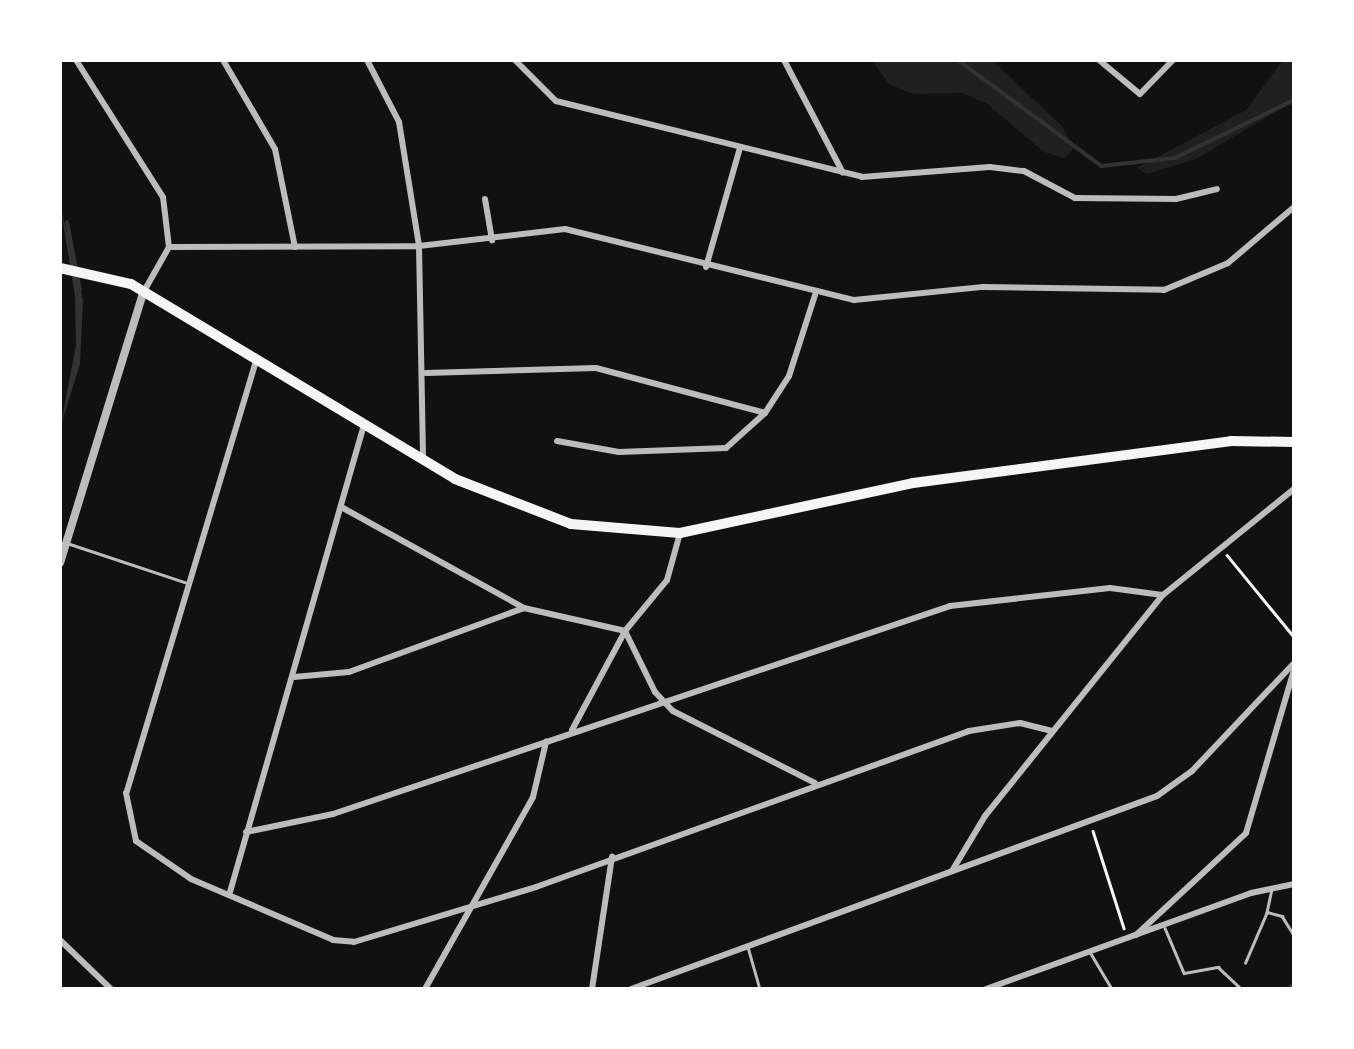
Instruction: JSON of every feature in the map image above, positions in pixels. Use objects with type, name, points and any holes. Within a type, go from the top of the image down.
[{"type":"main road","points":[[64,268],[95,272],[143,294],[423,459],[530,513],[586,526],[680,534],[969,475],[1230,441],[1294,442]]},
{"type":"street","points":[[60,564],[150,272],[169,248],[163,198],[76,60]]},
{"type":"street","points":[[223,60],[275,149],[294,247]]},
{"type":"street","points":[[367,60],[400,122],[419,246],[426,373],[423,459]]},
{"type":"street","points":[[515,60],[556,101],[843,173],[878,178],[1009,168],[1068,196],[1176,198],[1217,189]]},
{"type":"street","points":[[784,60],[843,173]]},
{"type":"street","points":[[1100,60],[1140,94],[1173,60]]},
{"type":"street","points":[[706,267],[740,147]]},
{"type":"street","points":[[484,198],[492,240]]},
{"type":"street","points":[[169,248],[419,246],[565,229],[815,295],[868,301],[983,287],[1164,290],[1228,263],[1294,206]]},
{"type":"street","points":[[556,440],[619,452],[726,448],[765,413],[789,376],[815,295]]},
{"type":"street","points":[[256,360],[133,758],[126,813],[136,841],[160,862],[343,942],[468,910],[970,731],[1020,724],[1052,731]]},
{"type":"street","points":[[426,373],[596,368],[765,413]]},
{"type":"street","points":[[230,892],[364,425]]},
{"type":"street","points":[[952,872],[968,837],[1162,595],[1294,490]]},
{"type":"street","points":[[343,508],[524,608],[624,631],[662,701],[816,783]]},
{"type":"street","points":[[572,731],[624,631],[667,580],[680,534]]},
{"type":"street","points":[[246,832],[333,814],[950,606],[1110,588],[1162,595]]},
{"type":"street","points":[[294,677],[349,672],[524,608]]},
{"type":"street","points":[[631,989],[1092,824],[1181,780],[1294,667]]},
{"type":"street","points":[[1131,938],[1246,833],[1294,667]]},
{"type":"street","points":[[425,989],[533,797],[546,742]]},
{"type":"street","points":[[592,989],[612,857]]},
{"type":"street","points":[[987,989],[1272,888],[1294,884]]},
{"type":"street","points":[[60,940],[111,989]]},
{"type":"lane","points":[[66,542],[187,583]]},
{"type":"lane","points":[[1245,963],[1267,912],[1272,888]]},
{"type":"lane","points":[[1267,912],[1282,916],[1294,935]]},
{"type":"lane","points":[[1165,928],[1184,973],[1218,966],[1242,989]]},
{"type":"lane","points":[[748,946],[760,989]]},
{"type":"lane","points":[[1090,951],[1112,989]]},
{"type":"path","points":[[1220,546],[1294,637]]},
{"type":"path","points":[[1092,824],[1131,938]]},
{"type":"shaded area","points":[[872,60],[992,60],[1062,126],[1074,148],[1065,158],[1044,152],[986,103],[962,93],[913,94],[889,84]]},
{"type":"shaded area","points":[[1283,60],[1294,60],[1294,101],[1196,159],[1147,174],[1137,168],[1246,110]]},
{"type":"shaded area","points":[[60,204],[83,300],[80,364],[60,428],[76,345],[75,296]]},
{"type":"waterway","points":[[958,60],[1101,166],[1175,158],[1294,100]]},
{"type":"waterway","points":[[67,222],[80,290]]},
{"type":"waterway","points":[[1288,989],[1294,984]]}]
